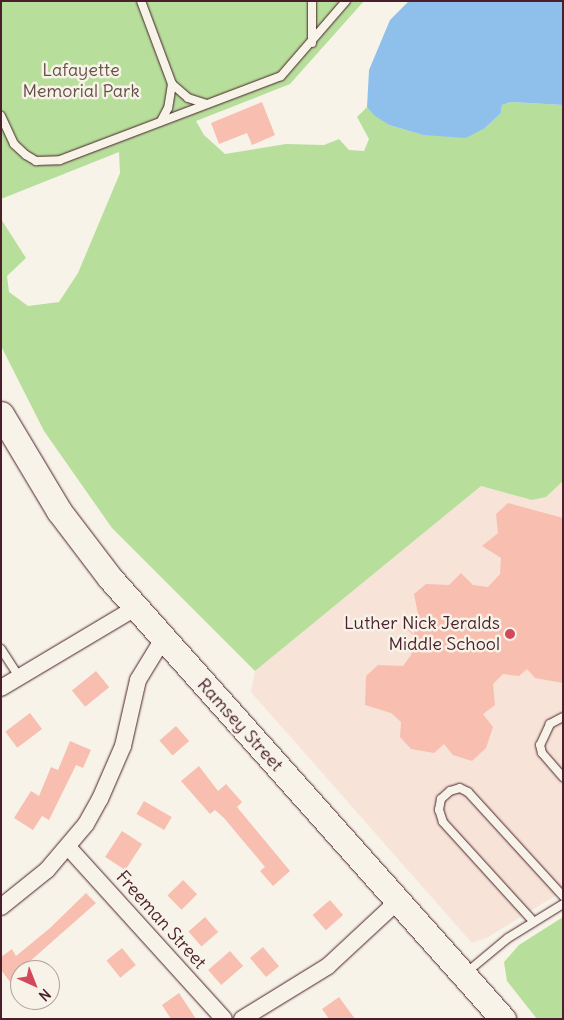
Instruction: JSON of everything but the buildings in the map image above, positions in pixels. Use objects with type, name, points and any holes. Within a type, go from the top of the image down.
[{"type":"main road","name":"Ramsey Street","points":[[1,414],[59,511],[135,608],[503,1019]]},
{"type":"street","points":[[1,688],[135,608]]},
{"type":"street","points":[[1,907],[47,870],[68,848],[96,807],[113,773],[138,680],[163,638]]},
{"type":"street","name":"Freeman Street","points":[[68,848],[224,1019]]},
{"type":"street","points":[[242,1019],[328,966],[398,901]]},
{"type":"lane","points":[[140,1],[172,84],[188,98],[206,104]]},
{"type":"lane","points":[[312,1],[312,43]]},
{"type":"lane","points":[[1,116],[14,144],[36,161],[52,162],[281,76],[312,43],[346,1]]},
{"type":"lane","points":[[161,121],[168,108],[172,84]]},
{"type":"lane","points":[[1,649],[19,677]]},
{"type":"lane","points":[[563,717],[550,724],[540,745],[542,753],[563,777]]},
{"type":"lane","points":[[533,921],[443,822],[439,810],[441,799],[450,791],[460,788],[468,792],[563,896]]},
{"type":"lane","points":[[464,975],[533,921],[563,904]]},
{"type":"shaded area","points":[[563,481],[563,891],[488,937],[472,943],[251,692],[255,671],[481,486],[532,500],[546,497]]},
{"type":"green space","name":"Lafayette Memorial Park","points":[[1,1],[364,1],[290,84],[196,121],[204,135],[225,154],[286,144],[324,145],[339,139],[349,150],[364,151],[369,139],[357,117],[367,107],[389,125],[423,135],[485,128],[501,113],[502,105],[511,102],[563,105],[563,481],[546,497],[532,500],[481,486],[255,671],[112,528],[44,431],[1,346],[1,219],[26,258],[7,276],[9,292],[28,306],[59,302],[78,273],[120,173],[119,152],[1,199]]},
{"type":"green space","points":[[563,917],[563,1019],[537,1019],[507,981],[504,962],[519,945]]},
{"type":"water","points":[[409,1],[563,1],[563,105],[511,102],[502,105],[501,113],[485,128],[466,138],[423,135],[389,125],[375,116],[367,107],[369,70],[390,20]]},
{"type":"place","name":"Luther Nick Jeralds Middle School","points":[[510,634]]}]
